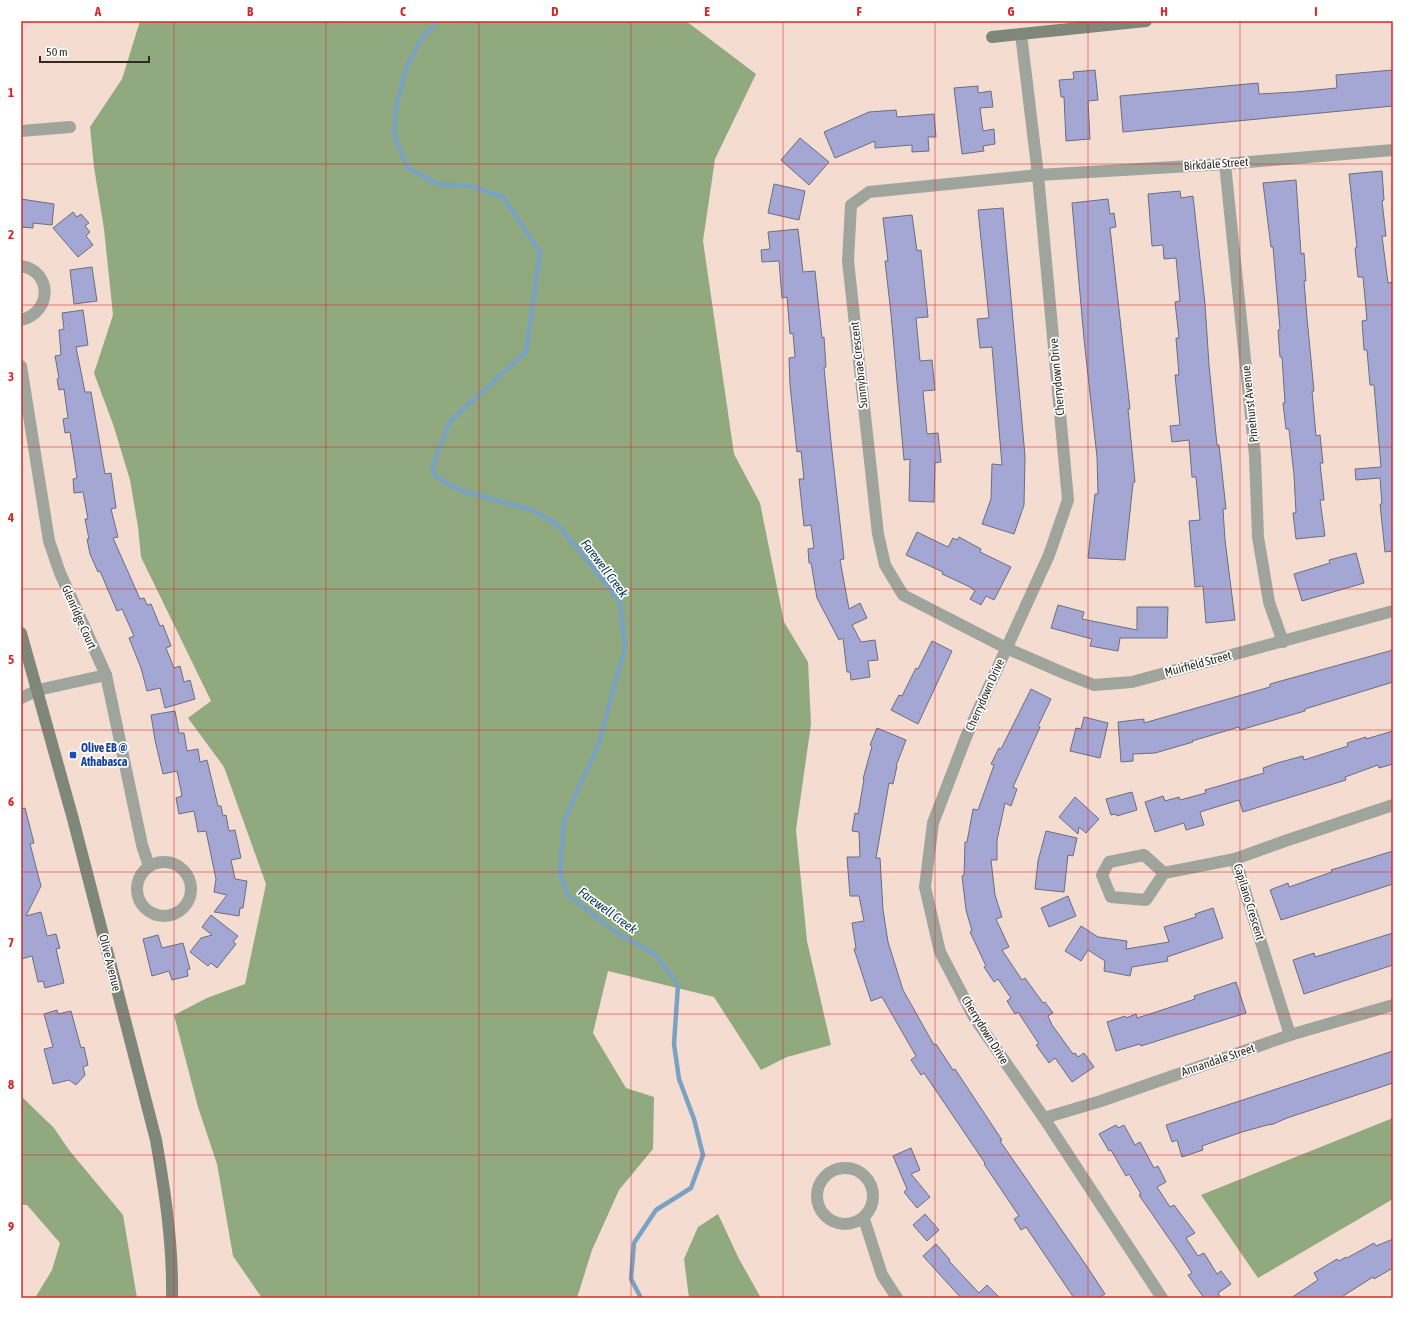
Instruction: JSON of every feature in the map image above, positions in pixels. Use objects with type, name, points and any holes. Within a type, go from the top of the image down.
[{"type":"main road","points":[[992,37],[1146,21]]},
{"type":"main road","name":"Olive Avenue","points":[[21,633],[38,690],[156,1140],[165,1188],[168,1216],[172,1298]]},
{"type":"street","name":"Cherrydown Drive","points":[[1021,34],[1038,175],[1068,500],[1049,556],[966,738],[933,822],[925,887],[940,952],[970,1010],[1044,1118],[1162,1298]]},
{"type":"street","points":[[21,130],[70,127]]},
{"type":"street","name":"Birkdale Street","points":[[1038,175],[1225,164],[1393,150]]},
{"type":"street","name":"Pinehurst Avenue","points":[[1225,164],[1255,456],[1258,537],[1269,602],[1283,642]]},
{"type":"street","name":"Sunnybrae Crescent","points":[[1006,648],[903,595],[885,565],[878,534],[848,261],[851,205],[869,192],[1038,175]]},
{"type":"street","points":[[21,266],[30,268],[37,273],[45,287],[45,296],[42,305],[36,312],[21,320]]},
{"type":"street","name":"Glenridge Court","points":[[21,366],[50,541],[60,574],[106,675],[142,845],[150,866]]},
{"type":"street","name":"Muirfield Street","points":[[1006,648],[1094,685],[1132,682],[1393,611]]},
{"type":"street","points":[[21,698],[38,690],[106,675]]},
{"type":"street","name":"Capilano Crescent","points":[[1290,1035],[1235,859],[1393,805]]},
{"type":"street","points":[[1164,873],[1144,855],[1109,862],[1102,875],[1111,897],[1146,900],[1164,873],[1235,859]]},
{"type":"street","points":[[166,862],[174,864],[187,876],[190,884],[188,901],[176,913],[166,916],[158,915],[149,912],[142,906],[138,898],[138,879],[150,866],[166,862]]},
{"type":"street","name":"Annandale Street","points":[[1044,1118],[1101,1101],[1290,1035],[1393,1005]]},
{"type":"street","points":[[864,1218],[855,1223],[838,1223],[829,1219],[822,1213],[818,1204],[818,1186],[823,1178],[838,1168],[848,1167],[857,1170],[870,1182],[873,1191],[873,1200],[864,1218],[882,1275],[897,1298]]},
{"type":"green space","points":[[140,21],[686,21],[756,74],[715,159],[703,241],[734,454],[760,503],[784,622],[808,662],[811,724],[796,830],[807,941],[831,1045],[787,1057],[761,1070],[714,997],[608,971],[593,1033],[626,1088],[654,1097],[653,1149],[619,1190],[592,1250],[577,1298],[262,1298],[233,1256],[217,1164],[198,1107],[174,1015],[207,998],[245,984],[266,884],[224,767],[188,718],[211,701],[141,557],[138,527],[130,480],[114,427],[94,373],[113,315],[104,229],[94,167],[90,127],[122,79]]},
{"type":"green space","points":[[21,1096],[54,1128],[69,1150],[123,1215],[137,1298],[35,1298],[52,1270],[60,1243],[27,1205],[21,1205]]},
{"type":"green space","points":[[1393,1118],[1393,1199],[1258,1278],[1201,1195]]},
{"type":"green space","points":[[718,1214],[739,1259],[761,1298],[689,1298],[684,1259],[698,1227]]},
{"type":"building","points":[[1095,70],[1098,100],[1088,101],[1090,139],[1066,141],[1064,97],[1061,97],[1059,80],[1074,79],[1073,72]]},
{"type":"building","points":[[1393,70],[1393,106],[1123,132],[1120,96],[1258,83],[1259,94],[1337,88],[1336,75]]},
{"type":"building","points":[[978,86],[978,93],[991,91],[993,107],[980,108],[983,131],[994,129],[995,144],[983,146],[984,151],[962,154],[954,88]]},
{"type":"building","points":[[896,110],[897,117],[934,114],[936,137],[928,137],[929,151],[912,152],[912,145],[875,148],[875,141],[835,158],[824,132],[869,112]]},
{"type":"building","points":[[800,138],[829,162],[809,185],[781,160]]},
{"type":"building","points":[[1382,171],[1384,200],[1382,201],[1386,236],[1382,236],[1388,283],[1393,282],[1393,551],[1385,552],[1380,504],[1382,504],[1380,478],[1356,480],[1355,469],[1381,467],[1374,385],[1370,385],[1367,350],[1364,350],[1362,321],[1367,320],[1363,277],[1358,277],[1355,248],[1357,247],[1349,174]]},
{"type":"building","points":[[1296,180],[1301,254],[1304,253],[1306,281],[1304,281],[1314,391],[1312,391],[1316,436],[1320,435],[1323,463],[1320,463],[1324,500],[1320,500],[1325,536],[1296,539],[1293,513],[1296,513],[1294,475],[1289,429],[1286,429],[1283,403],[1285,403],[1282,357],[1280,357],[1278,330],[1280,329],[1273,247],[1271,247],[1263,183]]},
{"type":"building","points":[[774,184],[805,191],[799,220],[768,213]]},
{"type":"building","points":[[1180,191],[1181,198],[1193,196],[1205,304],[1217,445],[1219,445],[1226,509],[1223,509],[1225,540],[1235,620],[1206,623],[1203,586],[1195,587],[1189,521],[1200,520],[1196,477],[1192,477],[1189,440],[1172,442],[1170,426],[1180,425],[1175,375],[1179,375],[1176,338],[1179,338],[1175,302],[1180,301],[1176,258],[1164,259],[1163,245],[1152,246],[1148,194]]},
{"type":"building","points":[[21,199],[54,204],[52,225],[33,223],[33,228],[21,227]]},
{"type":"building","points":[[1108,199],[1110,214],[1114,213],[1116,227],[1110,228],[1130,409],[1128,409],[1135,482],[1133,483],[1125,560],[1088,558],[1095,494],[1098,494],[1097,457],[1084,339],[1072,203]]},
{"type":"building","points":[[1003,208],[1025,456],[1024,505],[1014,534],[982,524],[991,499],[992,464],[1002,465],[992,347],[980,348],[977,319],[989,318],[978,210]]},
{"type":"building","points":[[73,212],[77,217],[81,214],[89,223],[85,226],[90,232],[86,236],[93,245],[78,257],[53,228]]},
{"type":"building","points":[[912,215],[917,251],[921,250],[928,317],[916,318],[920,361],[932,360],[935,390],[923,391],[927,434],[938,433],[941,462],[935,463],[934,502],[909,501],[910,459],[904,460],[885,261],[888,261],[883,218]]},
{"type":"building","points":[[798,229],[803,272],[815,271],[822,338],[824,337],[826,367],[824,367],[844,559],[840,560],[849,609],[860,603],[867,618],[852,625],[861,642],[875,640],[878,660],[868,661],[870,677],[851,680],[850,672],[847,672],[843,638],[839,640],[817,598],[811,563],[809,563],[808,549],[814,548],[811,525],[804,526],[799,479],[804,479],[801,451],[797,452],[790,385],[789,358],[795,357],[793,333],[790,334],[787,297],[782,298],[779,261],[762,262],[761,250],[770,249],[768,232]]},
{"type":"building","points":[[92,267],[97,301],[74,304],[70,270]]},
{"type":"building","points":[[83,310],[88,345],[76,347],[85,392],[91,392],[105,474],[111,473],[116,508],[111,509],[118,537],[113,538],[140,599],[144,598],[147,605],[151,604],[160,626],[163,625],[171,646],[166,648],[174,668],[180,666],[184,682],[190,680],[195,699],[165,708],[160,688],[147,691],[141,668],[129,638],[134,636],[122,609],[117,611],[100,571],[98,572],[90,554],[85,519],[88,519],[83,492],[74,493],[73,479],[77,478],[70,432],[65,433],[63,419],[68,418],[64,389],[59,390],[57,379],[59,378],[55,356],[61,355],[59,330],[64,329],[62,313]]},
{"type":"building","points":[[917,532],[948,547],[953,538],[957,540],[959,537],[981,549],[980,552],[1011,567],[994,600],[986,596],[981,605],[970,599],[975,591],[970,587],[942,574],[943,572],[906,555]]},
{"type":"building","points":[[1356,553],[1364,583],[1302,601],[1294,574],[1330,563],[1329,560]]},
{"type":"building","points":[[1058,605],[1084,612],[1082,619],[1137,630],[1137,607],[1168,607],[1167,638],[1120,638],[1118,651],[1090,646],[1092,639],[1051,628]]},
{"type":"building","points":[[932,641],[952,651],[918,724],[891,710],[899,695],[902,696]]},
{"type":"building","points":[[1393,650],[1393,682],[1305,709],[1305,711],[1240,730],[1239,727],[1155,753],[1133,754],[1133,761],[1121,762],[1118,722],[1144,719],[1144,723],[1270,687],[1270,684]]},
{"type":"building","points":[[1031,689],[1051,699],[1038,726],[1040,727],[1013,787],[1017,789],[1011,806],[1005,803],[997,840],[997,860],[991,860],[995,895],[1002,917],[996,919],[1009,947],[1002,950],[1022,980],[1025,978],[1043,1003],[1045,1002],[1053,1013],[1048,1016],[1052,1025],[1073,1054],[1075,1053],[1078,1057],[1084,1053],[1094,1067],[1072,1082],[1055,1058],[1049,1063],[1036,1045],[1039,1044],[1018,1012],[1015,1014],[1007,1001],[1011,998],[998,979],[994,982],[984,967],[986,966],[970,932],[972,931],[966,910],[962,876],[964,875],[965,842],[967,842],[973,809],[978,810],[994,765],[991,764],[999,748],[1001,749]]},
{"type":"building","points":[[175,711],[179,733],[184,733],[187,751],[198,749],[200,762],[207,760],[218,806],[221,806],[223,816],[226,815],[229,831],[235,830],[241,858],[231,860],[235,879],[247,881],[243,908],[240,908],[239,916],[214,912],[227,895],[214,892],[216,879],[206,831],[198,832],[194,811],[179,814],[176,798],[182,796],[177,771],[163,774],[151,715]]},
{"type":"building","points":[[1084,717],[1108,723],[1100,758],[1070,751],[1076,728],[1081,729]]},
{"type":"building","points":[[877,728],[906,740],[896,766],[893,784],[889,783],[876,858],[880,858],[883,910],[888,942],[903,990],[934,1045],[936,1044],[953,1070],[955,1069],[1002,1140],[1000,1141],[1105,1294],[1098,1298],[1074,1298],[1026,1227],[1021,1230],[1014,1219],[1019,1216],[984,1164],[985,1163],[924,1073],[921,1075],[911,1060],[916,1056],[882,997],[871,1001],[854,949],[856,948],[852,923],[864,921],[859,896],[850,896],[847,857],[860,857],[859,832],[852,831],[855,813],[858,814],[863,779],[872,746],[870,745]]},
{"type":"building","points":[[1393,731],[1393,764],[1379,768],[1378,765],[1345,777],[1346,780],[1243,812],[1239,800],[1200,812],[1204,825],[1186,830],[1184,823],[1155,832],[1145,802],[1163,796],[1165,801],[1179,797],[1180,800],[1206,793],[1205,790],[1264,773],[1263,768],[1277,763],[1303,756],[1304,760],[1348,746],[1347,743]]},
{"type":"building","points":[[1132,792],[1137,810],[1117,816],[1116,814],[1111,815],[1106,799]]},
{"type":"building","points":[[1075,797],[1099,819],[1086,833],[1079,827],[1078,834],[1059,817]]},
{"type":"building","points":[[25,808],[34,843],[30,844],[41,886],[26,916],[41,912],[47,936],[56,934],[60,948],[56,949],[64,983],[45,988],[43,981],[38,982],[32,956],[21,959],[21,809]]},
{"type":"building","points":[[1046,831],[1077,838],[1073,856],[1068,855],[1064,892],[1035,889],[1038,861]]},
{"type":"building","points":[[1393,851],[1393,884],[1281,920],[1270,890],[1288,883],[1289,887],[1332,872],[1331,870]]},
{"type":"building","points":[[1068,896],[1076,916],[1049,927],[1041,908]]},
{"type":"building","points":[[1213,908],[1223,938],[1167,957],[1168,961],[1132,967],[1130,976],[1104,971],[1105,961],[1088,950],[1081,961],[1065,951],[1081,926],[1098,937],[1127,941],[1126,949],[1169,942],[1164,927],[1196,917],[1195,914]]},
{"type":"building","points":[[211,915],[238,936],[233,942],[236,944],[217,968],[211,963],[208,966],[190,952],[201,938],[212,935],[202,927]]},
{"type":"building","points":[[1393,933],[1393,965],[1304,994],[1293,960],[1314,953],[1315,957]]},
{"type":"building","points":[[158,935],[162,948],[183,943],[190,969],[187,970],[188,976],[172,980],[169,971],[152,976],[143,939]]},
{"type":"building","points":[[1236,982],[1246,1013],[1141,1046],[1140,1044],[1116,1051],[1107,1022],[1136,1014],[1137,1018],[1195,999],[1194,996]]},
{"type":"building","points":[[57,1010],[58,1014],[71,1011],[81,1048],[84,1047],[88,1065],[83,1067],[85,1075],[76,1085],[69,1080],[53,1084],[44,1049],[53,1047],[44,1014]]},
{"type":"building","points":[[1393,1051],[1393,1083],[1287,1118],[1271,1125],[1242,1132],[1202,1146],[1203,1150],[1182,1157],[1177,1140],[1172,1142],[1166,1125]]},
{"type":"building","points":[[1116,1125],[1118,1128],[1124,1125],[1135,1145],[1140,1142],[1154,1168],[1158,1166],[1166,1182],[1157,1187],[1170,1207],[1174,1205],[1195,1233],[1186,1238],[1198,1256],[1204,1253],[1217,1274],[1221,1271],[1231,1284],[1218,1293],[1221,1298],[1204,1298],[1188,1275],[1192,1273],[1139,1195],[1141,1194],[1129,1174],[1126,1176],[1111,1150],[1109,1151],[1099,1134]]},
{"type":"building","points":[[911,1148],[920,1170],[911,1174],[930,1197],[917,1208],[904,1192],[907,1189],[893,1156]]},
{"type":"building","points":[[925,1214],[939,1230],[927,1241],[913,1225]]},
{"type":"building","points":[[1393,1239],[1393,1268],[1374,1279],[1373,1277],[1340,1298],[1291,1298],[1318,1280],[1314,1273],[1337,1259],[1339,1261],[1346,1257],[1347,1258],[1374,1243],[1376,1246]]},
{"type":"building","points":[[936,1244],[950,1260],[949,1261],[979,1293],[987,1285],[1000,1298],[961,1298],[923,1256]]},
{"type":"waterway","name":"Farewell Creek","points":[[438,21],[422,38],[407,66],[396,107],[394,134],[407,167],[437,184],[471,186],[503,197],[540,252],[526,352],[450,421],[433,465],[435,476],[459,490],[532,510],[558,525],[620,601],[625,647],[599,743],[564,821],[560,874],[568,895],[618,934],[655,954],[678,985],[674,1044],[679,1079],[694,1119],[703,1155],[691,1188],[656,1210],[634,1243],[631,1279],[641,1298]]},
{"type":"place","name":"Olive EB @ Athabasca","points":[[73,755]]}]
